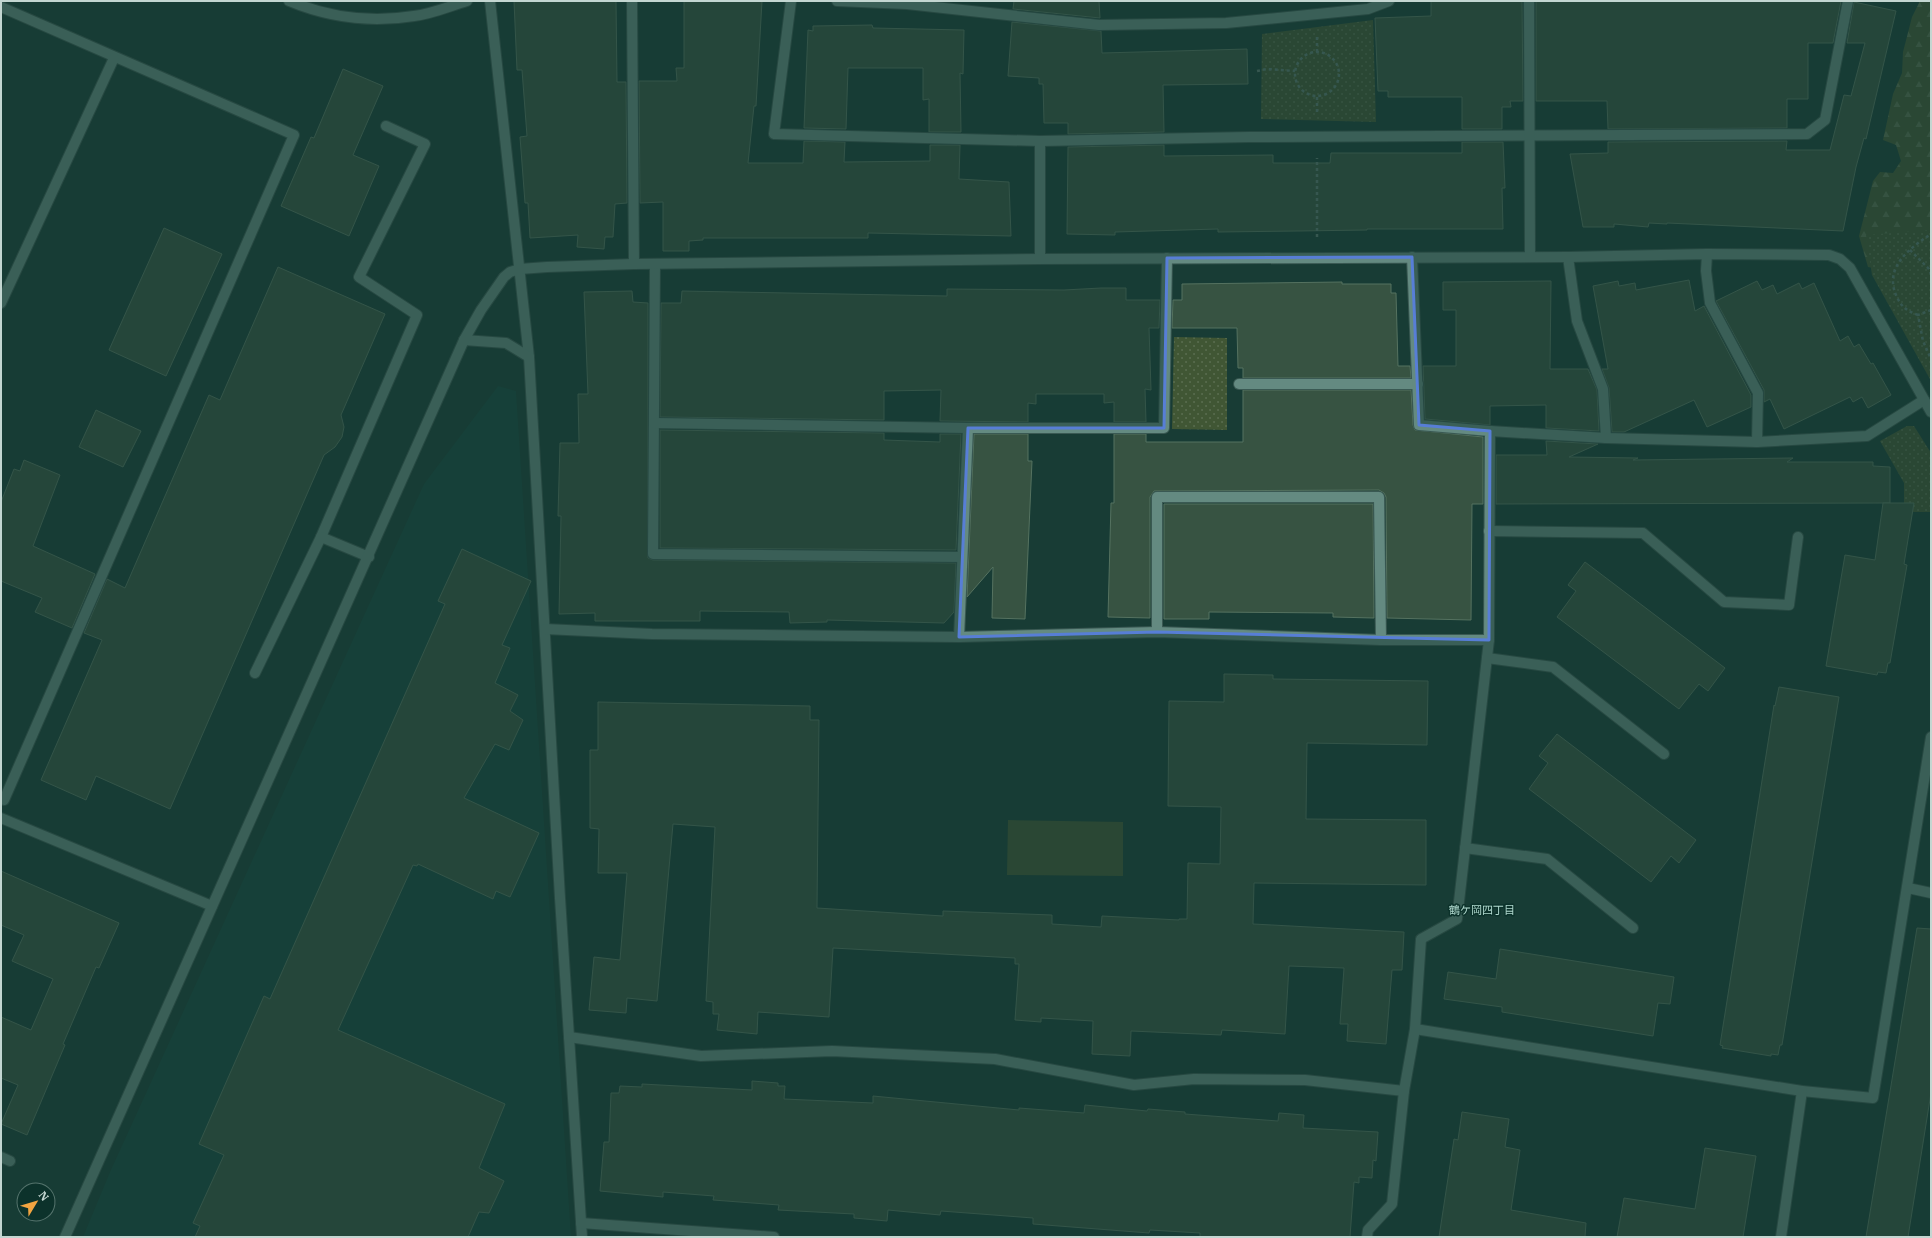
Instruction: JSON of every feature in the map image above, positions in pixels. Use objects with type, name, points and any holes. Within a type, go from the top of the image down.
[{"type":"street","points":[[289,1],[300,6],[337,17],[369,20],[416,16],[467,1]]},
{"type":"street","points":[[490,1],[529,357],[582,1237]]},
{"type":"street","points":[[632,1],[634,264]]},
{"type":"street","points":[[791,1],[774,134],[1040,141],[1318,136],[1807,134],[1824,120],[1848,1]]},
{"type":"street","points":[[837,1],[907,4],[1099,25],[1226,23],[1368,9],[1389,1]]},
{"type":"street","points":[[1529,1],[1530,257]]},
{"type":"street","points":[[1,7],[114,58],[294,135],[2,802]]},
{"type":"street","points":[[1,303],[114,58]]},
{"type":"street","points":[[255,673],[321,537],[417,314],[359,277],[425,144],[386,126]]},
{"type":"street","points":[[1040,141],[1040,259]]},
{"type":"street","points":[[1707,254],[1706,271],[1710,303],[1758,393],[1757,442]]},
{"type":"street","points":[[65,1237],[369,557],[464,340],[497,286],[510,272],[520,269],[634,264],[1167,258],[1568,257],[1707,254],[1829,255],[1840,260],[1850,268],[1931,412]]},
{"type":"street","points":[[1412,257],[1419,426],[1606,438],[1757,442],[1867,436],[1924,400]]},
{"type":"street","points":[[1568,257],[1577,321],[1603,389],[1606,438]]},
{"type":"street","points":[[654,423],[968,428],[1164,428],[1167,258]]},
{"type":"street","points":[[655,264],[653,554],[962,556]]},
{"type":"street","points":[[464,340],[506,343],[529,357]]},
{"type":"street","points":[[1239,384],[1418,384]]},
{"type":"street","points":[[959,636],[968,428]]},
{"type":"street","points":[[1367,1237],[1368,1230],[1392,1204],[1404,1091],[1415,1029],[1421,939],[1457,919],[1489,640],[1490,431]]},
{"type":"street","points":[[1157,632],[1157,497],[1379,497],[1381,640]]},
{"type":"street","points":[[1489,531],[1643,533],[1724,602],[1789,605],[1798,537]]},
{"type":"street","points":[[321,537],[369,557]]},
{"type":"street","points":[[545,629],[652,634],[959,636],[1157,632],[1381,640],[1489,640]]},
{"type":"street","points":[[1487,658],[1553,667],[1664,754]]},
{"type":"street","points":[[1415,1029],[1802,1092],[1873,1098],[1908,888],[1931,737]]},
{"type":"street","points":[[1,818],[212,906]]},
{"type":"street","points":[[1465,848],[1547,859],[1633,928]]},
{"type":"street","points":[[1908,888],[1931,893]]},
{"type":"street","points":[[569,1037],[700,1056],[832,1051],[995,1059],[1134,1085],[1194,1079],[1305,1080],[1404,1091]]},
{"type":"street","points":[[1780,1237],[1802,1092]]},
{"type":"street","points":[[581,1222],[774,1237]]},
{"type":"path","points":[[1317,40],[1317,52]]},
{"type":"path","points":[[1317,52],[1324,53],[1336,63],[1339,78],[1336,86],[1331,92],[1324,95],[1310,96],[1298,88],[1295,81],[1294,71],[1298,61],[1303,56],[1317,52]]},
{"type":"path","points":[[1257,71],[1267,69],[1294,71]]},
{"type":"path","points":[[1317,238],[1318,136]]},
{"type":"path","points":[[1931,234],[1910,250],[1897,263],[1892,278],[1900,306],[1918,315],[1931,310]]},
{"type":"path","points":[[1910,250],[1929,269],[1931,274]]},
{"type":"path","points":[[1918,315],[1923,340],[1931,359]]},
{"type":"highlighted area","points":[[1412,257],[1419,425],[1490,431],[1489,640],[1157,632],[959,637],[968,428],[1164,428],[1167,258]]},
{"type":"shaded area","points":[[498,386],[516,391],[571,1237],[83,1237],[110,1172],[424,484]]},
{"type":"green space","points":[[1920,1],[1931,1],[1931,278],[1868,267],[1859,236],[1873,181],[1880,172],[1893,173],[1901,161],[1896,145],[1883,140],[1893,94],[1902,73],[1903,52],[1912,17]]},
{"type":"green space","points":[[1373,20],[1376,122],[1261,119],[1262,34]]},
{"type":"green space","points":[[1931,230],[1931,381],[1872,275],[1866,235]]},
{"type":"green space","points":[[1174,337],[1227,338],[1227,430],[1172,429]]},
{"type":"green space","points":[[1907,426],[1914,426],[1931,453],[1931,512],[1904,512],[1904,483],[1880,441]]},
{"type":"green space","points":[[1008,820],[1123,822],[1123,876],[1007,875]]},
{"type":"building","points":[[514,1],[616,1],[617,82],[626,82],[627,203],[615,204],[613,237],[605,237],[604,249],[577,247],[578,235],[530,238],[528,203],[525,203],[520,137],[527,136],[522,70],[517,70]]},
{"type":"building","points":[[684,1],[762,1],[756,106],[754,106],[748,163],[803,163],[804,141],[845,142],[844,162],[930,161],[930,145],[960,145],[959,179],[1009,182],[1011,236],[868,233],[868,238],[703,238],[703,240],[689,241],[689,251],[663,251],[663,202],[640,203],[639,81],[677,81],[676,68],[684,68]]},
{"type":"building","points":[[1014,1],[1099,1],[1100,18],[1013,9]]},
{"type":"building","points":[[1431,1],[1522,1],[1523,101],[1510,101],[1511,107],[1502,107],[1502,129],[1462,129],[1462,97],[1388,97],[1388,91],[1378,91],[1375,18],[1431,16]]},
{"type":"building","points":[[1536,1],[1841,1],[1833,43],[1808,43],[1808,99],[1787,99],[1787,128],[1608,129],[1607,101],[1536,101]]},
{"type":"building","points":[[1854,2],[1896,11],[1866,139],[1864,138],[1856,167],[1843,231],[1667,223],[1649,223],[1648,227],[1614,224],[1614,227],[1583,227],[1570,154],[1608,153],[1608,142],[1787,141],[1786,150],[1830,150],[1844,95],[1851,96],[1865,43],[1847,43]]},
{"type":"building","points":[[1012,22],[1101,31],[1102,53],[1247,49],[1248,84],[1163,85],[1164,132],[1068,134],[1068,123],[1044,123],[1043,84],[1039,84],[1039,78],[1008,76]]},
{"type":"building","points":[[872,25],[873,28],[964,30],[963,74],[960,73],[961,132],[929,132],[929,99],[923,100],[923,68],[848,68],[846,129],[804,128],[808,30],[813,31],[813,26]]},
{"type":"building","points":[[343,69],[383,86],[353,155],[379,166],[349,236],[281,206],[311,137],[314,138]]},
{"type":"building","points":[[1462,142],[1503,142],[1505,188],[1502,188],[1503,229],[1367,229],[1218,232],[1218,229],[1115,232],[1115,235],[1067,234],[1068,147],[1164,145],[1164,156],[1273,155],[1273,163],[1330,163],[1331,153],[1462,153]]},
{"type":"building","points":[[164,228],[222,254],[166,376],[109,350]]},
{"type":"building","points":[[278,267],[385,314],[341,415],[344,427],[342,437],[335,447],[324,455],[170,809],[96,776],[86,800],[41,780],[102,640],[84,633],[107,579],[125,588],[209,395],[220,400]]},
{"type":"building","points":[[1689,280],[1695,311],[1704,306],[1751,395],[1751,407],[1707,427],[1694,400],[1624,432],[1612,432],[1609,388],[1602,369],[1608,369],[1593,286],[1618,281],[1619,286],[1635,283],[1636,290]]},
{"type":"building","points":[[1551,281],[1550,369],[1588,369],[1597,390],[1599,431],[1546,428],[1546,405],[1490,406],[1490,425],[1425,419],[1423,366],[1456,366],[1456,310],[1443,310],[1443,282]]},
{"type":"building","points":[[1757,281],[1762,290],[1773,285],[1777,294],[1799,283],[1802,289],[1814,283],[1840,341],[1848,336],[1854,347],[1859,344],[1871,364],[1873,363],[1891,395],[1868,408],[1862,397],[1853,402],[1850,397],[1784,429],[1770,399],[1764,402],[1764,390],[1716,301]]},
{"type":"building","points":[[1342,282],[1342,284],[1391,284],[1391,293],[1396,293],[1398,366],[1410,366],[1411,378],[1243,378],[1243,368],[1238,368],[1237,328],[1172,328],[1173,300],[1182,300],[1182,284]]},
{"type":"building","points":[[1126,288],[1126,300],[1160,300],[1159,328],[1149,328],[1151,390],[1145,389],[1146,422],[1114,422],[1114,402],[1104,403],[1104,394],[1036,394],[1036,404],[1028,403],[1028,422],[940,421],[941,390],[884,391],[884,420],[660,417],[661,303],[681,303],[682,291],[947,296],[947,289],[1064,290]]},
{"type":"building","points":[[632,291],[633,302],[648,303],[648,558],[653,560],[956,563],[954,612],[944,623],[827,620],[827,622],[790,623],[789,612],[700,611],[700,621],[595,621],[595,613],[559,614],[561,516],[558,516],[560,443],[579,443],[578,394],[588,394],[584,292]]},
{"type":"building","points":[[1243,390],[1411,390],[1413,425],[1415,430],[1483,437],[1483,504],[1472,504],[1471,620],[1387,618],[1386,497],[1384,493],[1379,490],[1154,491],[1150,497],[1150,618],[1108,617],[1111,503],[1114,503],[1114,434],[1146,434],[1146,442],[1243,442]]},
{"type":"building","points":[[96,410],[141,431],[123,467],[79,447]]},
{"type":"building","points":[[660,430],[884,433],[884,440],[940,442],[940,434],[961,434],[956,550],[660,548]]},
{"type":"building","points":[[974,434],[1028,434],[1028,461],[1032,461],[1025,619],[992,618],[993,567],[967,597]]},
{"type":"building","points":[[1546,441],[1598,444],[1569,457],[1638,458],[1633,460],[1793,458],[1787,462],[1873,462],[1873,466],[1890,467],[1890,503],[1496,504],[1496,455],[1547,455]]},
{"type":"building","points":[[24,460],[60,475],[33,546],[95,574],[72,628],[35,612],[42,598],[1,581],[1,502],[14,469],[20,471]]},
{"type":"building","points":[[1883,503],[1914,503],[1904,564],[1907,565],[1890,663],[1888,663],[1886,673],[1878,672],[1877,675],[1826,666],[1845,555],[1875,560]]},
{"type":"building","points":[[1164,504],[1373,504],[1374,618],[1333,617],[1333,613],[1209,612],[1209,619],[1164,619]]},
{"type":"building","points":[[462,549],[531,581],[502,645],[510,648],[495,683],[518,695],[510,711],[523,720],[509,750],[495,744],[464,798],[539,833],[510,897],[496,891],[493,899],[418,864],[417,866],[413,865],[338,1030],[505,1104],[479,1168],[504,1181],[489,1213],[479,1212],[468,1237],[195,1237],[200,1226],[193,1223],[224,1155],[199,1144],[264,996],[270,999],[445,604],[438,601]]},
{"type":"building","points":[[1585,562],[1725,668],[1708,691],[1699,684],[1679,709],[1557,617],[1576,591],[1568,585]]},
{"type":"building","points":[[1224,674],[1273,675],[1273,679],[1428,681],[1427,745],[1307,743],[1306,819],[1426,820],[1426,885],[1254,883],[1253,924],[1404,932],[1402,970],[1392,970],[1386,1044],[1347,1041],[1348,1024],[1340,1024],[1344,968],[1289,966],[1285,1034],[1222,1030],[1221,1035],[1131,1031],[1130,1056],[1092,1054],[1093,1021],[1041,1018],[1041,1022],[1015,1020],[1019,964],[1015,964],[1015,958],[833,948],[829,1017],[758,1012],[757,1034],[717,1030],[719,1014],[713,1014],[713,1002],[706,1001],[715,827],[673,824],[657,1001],[627,998],[626,1013],[589,1010],[594,957],[620,960],[627,873],[598,873],[599,829],[590,828],[590,750],[598,750],[598,702],[810,706],[810,720],[819,720],[817,908],[943,916],[943,911],[1052,915],[1052,924],[1101,927],[1102,916],[1179,920],[1187,919],[1188,863],[1220,864],[1221,807],[1168,806],[1169,701],[1224,702]]},
{"type":"building","points":[[1779,687],[1839,697],[1782,1045],[1780,1045],[1778,1055],[1771,1054],[1771,1056],[1722,1048],[1723,1046],[1720,1045],[1774,705],[1775,706]]},
{"type":"building","points":[[1557,734],[1696,840],[1679,863],[1671,856],[1651,882],[1529,789],[1548,763],[1539,756]]},
{"type":"building","points":[[1,871],[119,923],[99,968],[96,967],[63,1044],[65,1045],[27,1135],[1,1124],[18,1085],[1,1078],[1,1017],[31,1030],[53,979],[12,961],[24,935],[1,925]]},
{"type":"building","points":[[1917,928],[1931,929],[1931,1093],[1908,1237],[1866,1237]]},
{"type":"building","points":[[1500,949],[1674,977],[1670,1004],[1658,1003],[1653,1036],[1502,1012],[1502,1007],[1444,999],[1448,972],[1496,979]]},
{"type":"building","points":[[752,1081],[778,1083],[778,1086],[785,1086],[784,1099],[873,1103],[873,1096],[1019,1110],[1019,1108],[1084,1113],[1085,1105],[1147,1111],[1148,1109],[1185,1112],[1185,1114],[1278,1121],[1279,1113],[1304,1115],[1303,1128],[1378,1132],[1376,1161],[1373,1160],[1372,1178],[1359,1177],[1359,1183],[1354,1182],[1350,1237],[1200,1237],[1200,1233],[1150,1230],[1149,1233],[1033,1224],[1033,1218],[941,1211],[940,1215],[888,1210],[887,1221],[854,1218],[854,1214],[778,1210],[779,1205],[713,1200],[714,1196],[663,1192],[663,1197],[600,1191],[604,1142],[609,1142],[611,1093],[619,1093],[620,1086],[642,1087],[642,1084],[752,1090]]},
{"type":"building","points":[[1462,1112],[1509,1119],[1505,1147],[1520,1150],[1511,1210],[1586,1223],[1585,1237],[1439,1237],[1454,1139],[1458,1140]]},
{"type":"building","points":[[1705,1148],[1756,1156],[1743,1237],[1617,1237],[1624,1198],[1695,1209]]},
{"type":"district","name":"鶴ケ岡四丁目","points":[[1482,910]]}]
